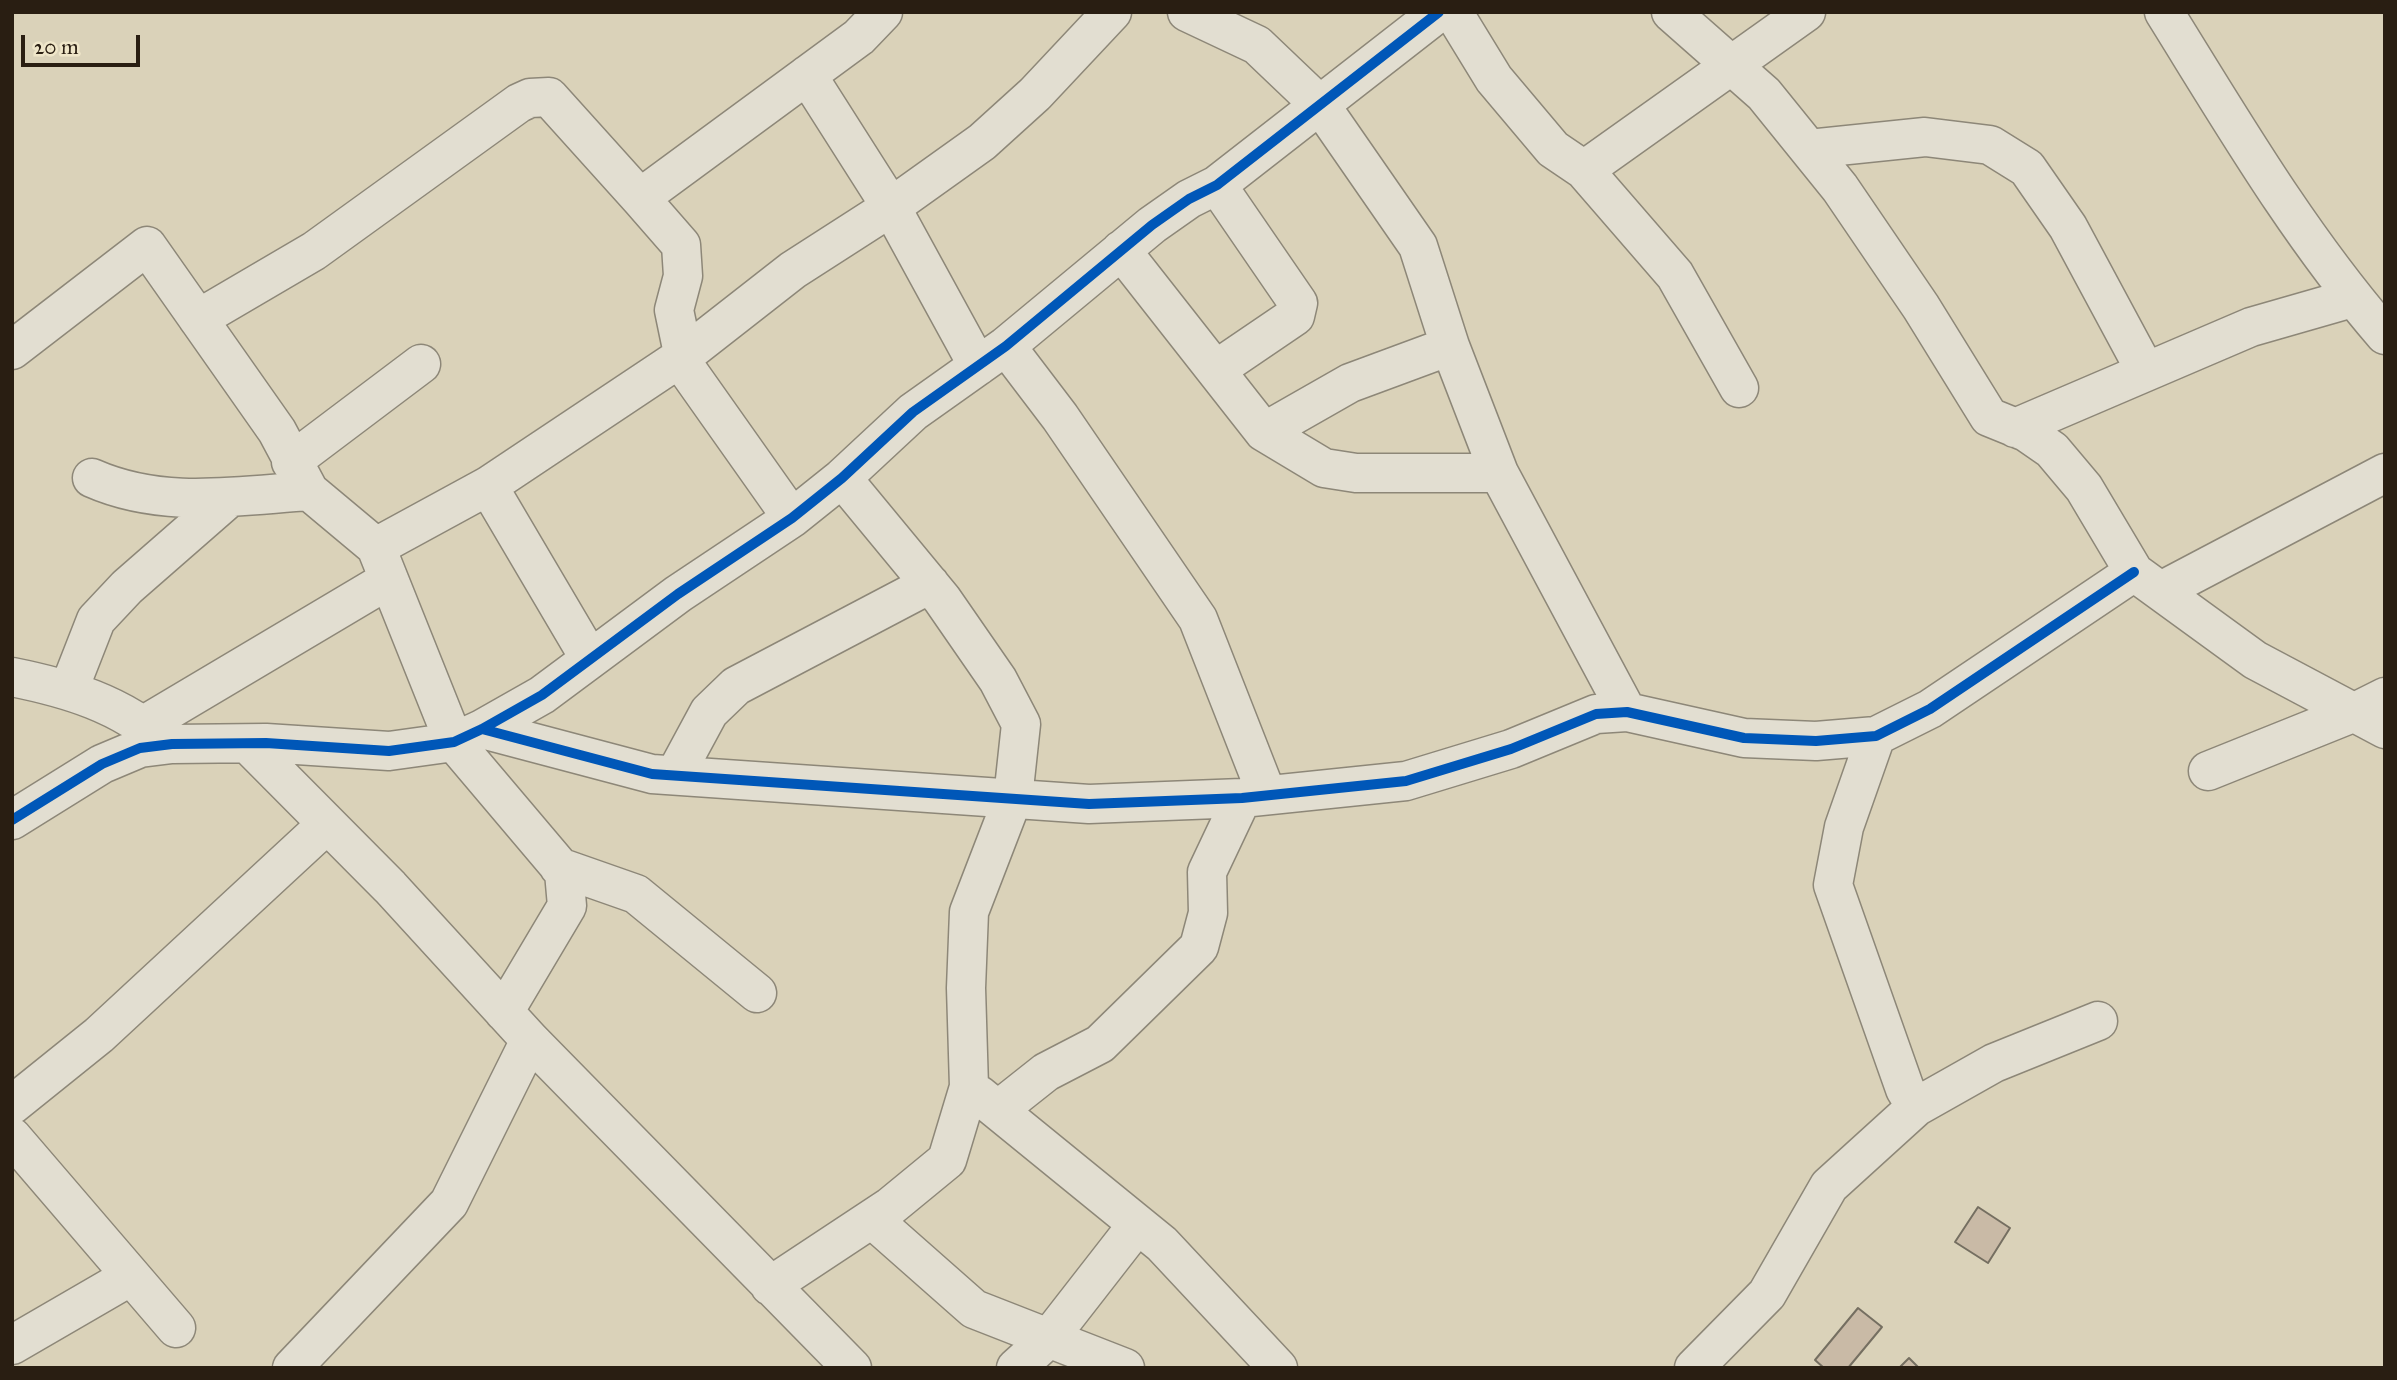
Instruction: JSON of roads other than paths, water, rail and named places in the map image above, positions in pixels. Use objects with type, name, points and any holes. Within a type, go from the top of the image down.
[{"type":"street","points":[[640,198],[859,37],[883,12]]},
{"type":"street","points":[[12,820],[102,764],[140,748],[382,563],[488,486],[683,356],[793,270],[891,207],[991,134],[1035,94],[1112,12]]},
{"type":"street","points":[[1186,12],[1257,45],[1321,106],[1418,246],[1450,346],[1499,473],[1627,712]]},
{"type":"street","points":[[12,677],[69,689],[155,734],[248,744],[389,751],[468,735],[542,695],[678,594],[792,518],[842,478],[913,412],[992,356],[1121,250],[1189,199],[1217,185],[1321,106],[1439,12]]},
{"type":"street","points":[[1453,12],[1494,79],[1553,149],[1584,170],[1675,275],[1740,388]]},
{"type":"street","points":[[1671,12],[1764,94],[1840,188],[1921,307],[1989,417],[2015,428],[2052,450],[2084,488],[2147,582],[2255,660],[2375,713]]},
{"type":"street","points":[[1584,170],[1733,67],[1806,12]]},
{"type":"street","points":[[2164,12],[2285,205],[2353,298],[2385,335]]},
{"type":"street","points":[[770,1286],[872,1219],[947,1160],[984,1099],[1046,1072],[1100,1044],[1199,947],[1208,913],[1207,872],[1254,796],[1198,619],[1060,417],[992,356],[891,207],[807,75]]},
{"type":"street","points":[[198,319],[314,251],[519,103],[530,98],[549,97],[681,245],[683,276],[674,310],[686,368],[792,518]]},
{"type":"street","points":[[1809,149],[1925,137],[1990,145],[2027,168],[2068,227],[2146,372]]},
{"type":"street","points":[[1217,185],[1298,303],[1295,316],[1217,369]]},
{"type":"street","points":[[12,349],[147,246],[277,431],[300,477],[382,563],[468,735],[564,873],[567,906],[504,1012]]},
{"type":"street","points":[[1121,250],[1264,432],[1325,467],[1335,469],[1405,474],[1499,473]]},
{"type":"street","points":[[2015,428],[2251,327],[2353,298]]},
{"type":"street","points":[[1264,432],[1350,383],[1450,346]]},
{"type":"street","points":[[92,478],[124,492],[194,500],[230,497],[300,477],[421,364]]},
{"type":"street","points":[[468,735],[652,774],[1089,804],[1254,796],[1406,781],[1511,749],[1595,714],[1627,712],[1744,738],[1816,741],[1876,736],[1930,709],[2147,582],[2385,473]]},
{"type":"street","points":[[842,478],[930,584],[998,680],[1021,724],[1013,798],[969,912],[966,988],[984,1099],[1161,1244],[1278,1368]]},
{"type":"street","points":[[488,486],[590,659]]},
{"type":"street","points":[[69,689],[96,620],[127,587],[230,497]]},
{"type":"street","points":[[675,775],[709,712],[736,686],[930,584]]},
{"type":"street","points":[[2208,771],[2375,713]]},
{"type":"street","points":[[1876,736],[1844,827],[1833,885],[1905,1089],[1916,1107]]},
{"type":"street","points":[[248,744],[530,1040],[852,1368]]},
{"type":"street","points":[[12,1105],[99,1035],[327,824]]},
{"type":"street","points":[[559,867],[636,894],[757,993]]},
{"type":"street","points":[[1694,1368],[1767,1294],[1829,1186],[1916,1107],[1994,1063],[2098,1021]]},
{"type":"street","points":[[292,1368],[449,1203],[530,1040]]},
{"type":"street","points":[[12,1137],[176,1328]]},
{"type":"street","points":[[872,1219],[974,1308],[1125,1368]]},
{"type":"street","points":[[1016,1368],[1049,1338],[1137,1225]]},
{"type":"street","points":[[15,1339],[131,1276]]}]
